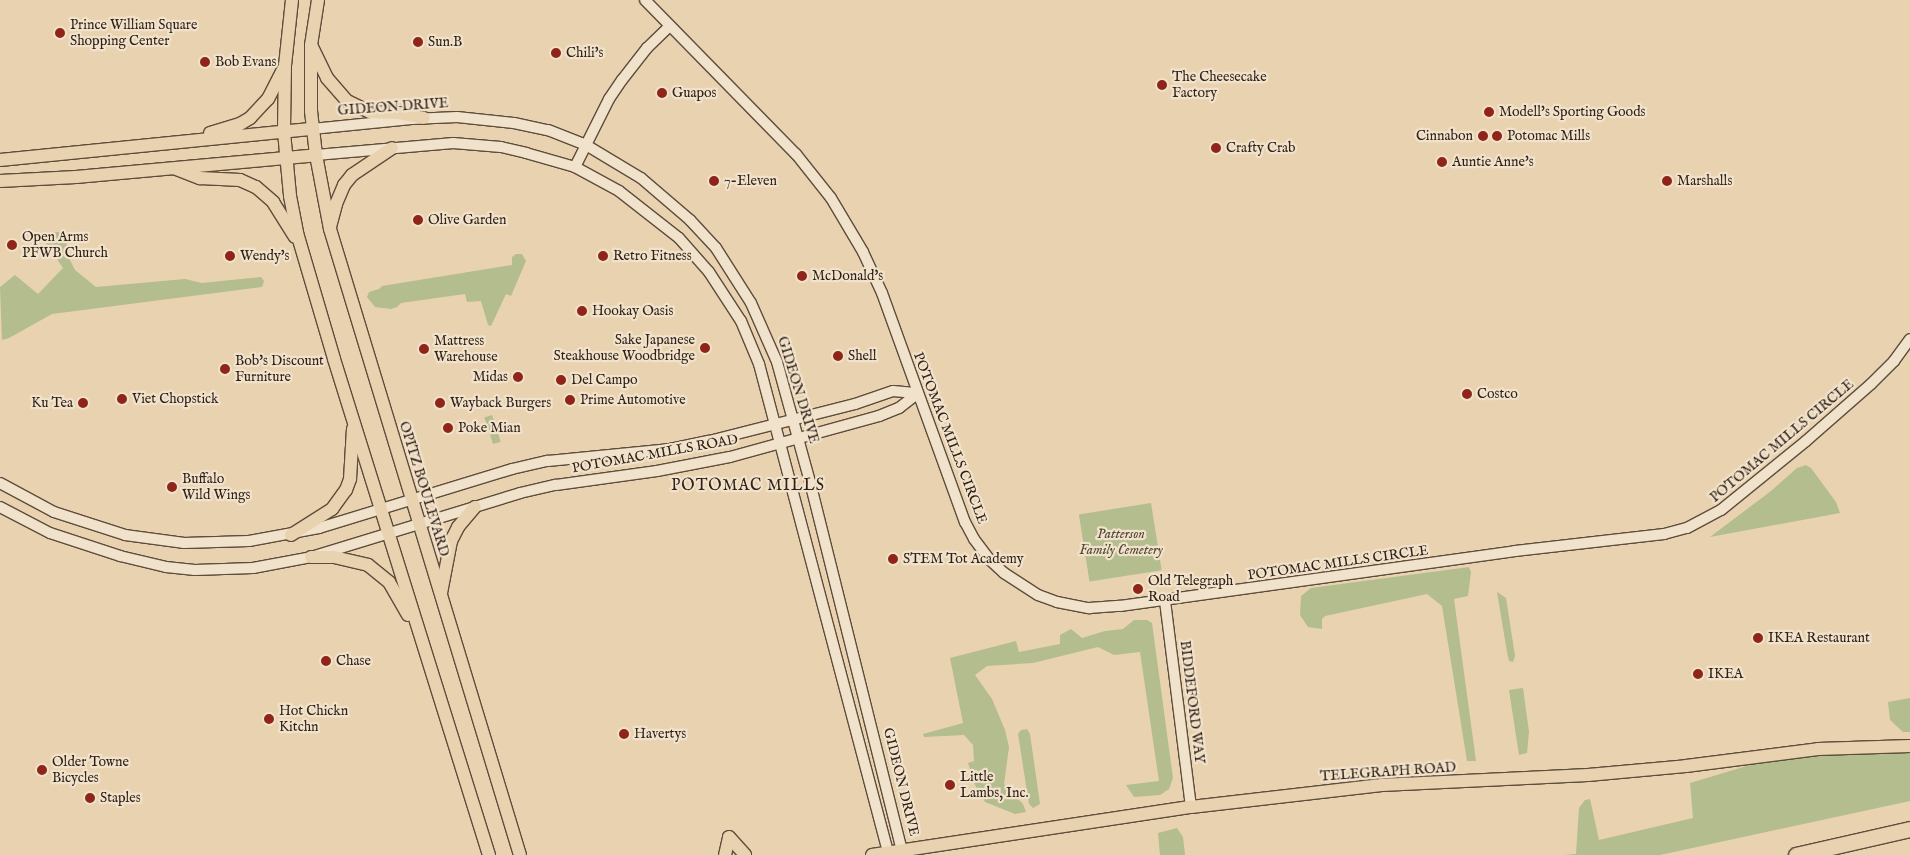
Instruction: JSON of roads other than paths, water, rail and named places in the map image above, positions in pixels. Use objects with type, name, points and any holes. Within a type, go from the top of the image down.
[{"type":"highway","points":[[1796,855],[1910,829]]},
{"type":"main road","points":[[292,0],[285,65],[284,132],[290,196],[301,246],[489,855]]},
{"type":"main road","name":"OPITZ BOULEVARD","points":[[318,0],[312,45],[310,86],[312,129],[330,229],[520,855]]},
{"type":"main road","points":[[312,45],[327,78],[347,101],[370,112],[399,113],[424,118]]},
{"type":"main road","points":[[195,140],[240,124],[250,118],[268,99],[285,65]]},
{"type":"main road","name":"GIDEON DRIVE","points":[[0,160],[312,129]]},
{"type":"main road","points":[[330,229],[336,204],[344,185],[352,175],[392,148]]},
{"type":"main road","points":[[0,181],[21,181],[316,155]]},
{"type":"main road","points":[[174,168],[200,178],[240,180],[256,187],[273,202],[301,246]]},
{"type":"main road","points":[[0,190],[21,181]]},
{"type":"main road","points":[[291,535],[332,509],[346,490],[351,468],[354,421]]},
{"type":"main road","points":[[440,596],[451,541],[458,527],[475,507]]},
{"type":"main road","points":[[311,557],[334,557],[355,561],[377,571],[389,582],[419,633]]},
{"type":"main road","name":"TELEGRAPH ROAD","points":[[872,855],[1192,807],[1382,785],[1596,774],[1686,766],[1818,748],[1910,746]]},
{"type":"main road","points":[[724,855],[730,838],[745,855]]},
{"type":"street","name":"POTOMAC MILLS CIRCLE","points":[[645,0],[796,154],[831,198],[849,227],[880,288],[965,522],[985,555],[1004,574],[1038,595],[1077,606],[1120,606],[1165,601],[1515,551],[1664,534],[1687,528],[1721,510],[1806,441],[1875,380],[1894,361],[1910,339]]},
{"type":"street","points":[[575,168],[609,100],[632,65],[670,26]]},
{"type":"street","name":"GIDEON DRIVE","points":[[312,129],[424,118],[457,117],[514,123],[548,130],[586,145],[614,160],[666,198],[716,248],[751,303],[768,338],[798,438],[902,850]]},
{"type":"street","points":[[316,155],[453,143],[476,144],[526,152],[575,168],[619,191],[658,219],[690,250],[709,272],[728,298],[750,340],[759,364],[888,852]]},
{"type":"street","name":"POTOMAC MILLS ROAD","points":[[0,484],[26,499],[77,521],[118,534],[156,541],[212,544],[250,541],[291,535],[512,469],[548,461],[670,448],[709,441],[889,393],[918,392]]},
{"type":"street","name":"POTOMAC MILLS ROAD","points":[[0,507],[37,527],[78,544],[166,566],[224,570],[253,568],[311,557],[475,507],[556,485],[695,464],[780,443],[886,414],[899,408],[918,392]]},
{"type":"street","name":"BIDDEFORD WAY","points":[[1165,601],[1192,807]]},
{"type":"place","name":"Prince William Square Shopping Center","points":[[60,33]]},
{"type":"place","name":"Sun.B","points":[[418,42]]},
{"type":"place","name":"Chili's","points":[[556,53]]},
{"type":"place","name":"Bob Evans","points":[[205,62]]},
{"type":"place","name":"The Cheesecake Factory","points":[[1162,85]]},
{"type":"place","name":"Guapos","points":[[662,93]]},
{"type":"place","name":"Modell's Sporting Goods","points":[[1489,112]]},
{"type":"place","name":"Cinnabon","points":[[1483,136]]},
{"type":"place","name":"Potomac Mills","points":[[1497,136]]},
{"type":"place","name":"Crafty Crab","points":[[1216,148]]},
{"type":"place","name":"Auntie Anne's","points":[[1442,162]]},
{"type":"place","name":"7-Eleven","points":[[714,181]]},
{"type":"place","name":"Marshalls","points":[[1667,181]]},
{"type":"place","name":"Olive Garden","points":[[418,220]]},
{"type":"place","name":"Open Arms PFWB Church","points":[[12,245]]},
{"type":"place","name":"Wendy's","points":[[230,256]]},
{"type":"place","name":"Retro Fitness","points":[[603,256]]},
{"type":"place","name":"McDonald's","points":[[802,276]]},
{"type":"place","name":"Hookay Oasis","points":[[582,311]]},
{"type":"place","name":"Sake Japanese Steakhouse Woodbridge","points":[[705,348]]},
{"type":"place","name":"Mattress Warehouse","points":[[424,349]]},
{"type":"place","name":"Shell","points":[[838,356]]},
{"type":"place","name":"Bob's Discount Furniture","points":[[225,369]]},
{"type":"place","name":"Midas","points":[[518,377]]},
{"type":"place","name":"Del Campo","points":[[561,380]]},
{"type":"place","name":"Costco","points":[[1467,394]]},
{"type":"place","name":"Viet Chopstick","points":[[122,399]]},
{"type":"place","name":"Prime Automotive","points":[[570,400]]},
{"type":"place","name":"Ku Tea","points":[[83,403]]},
{"type":"place","name":"Wayback Burgers","points":[[440,403]]},
{"type":"place","name":"Poke Mian","points":[[448,428]]},
{"type":"place","name":"Buffalo Wild Wings","points":[[172,487]]},
{"type":"place","name":"STEM Tot Academy","points":[[893,559]]},
{"type":"place","name":"Old Telegraph Road","points":[[1138,589]]},
{"type":"place","name":"IKEA Restaurant","points":[[1758,638]]},
{"type":"place","name":"Chase","points":[[326,661]]},
{"type":"place","name":"IKEA","points":[[1698,674]]},
{"type":"place","name":"Hot Chickn Kitchn","points":[[269,719]]},
{"type":"place","name":"Havertys","points":[[624,734]]},
{"type":"place","name":"Older Towne Bicycles","points":[[42,770]]},
{"type":"place","name":"Little Lambs, Inc.","points":[[950,785]]},
{"type":"place","name":"Staples","points":[[90,798]]},
{"type":"district","name":"POTOMAC MILLS","points":[[748,486]]},
{"type":"park label","name":"Patterson Family Cemetery","points":[[1121,542]]}]
